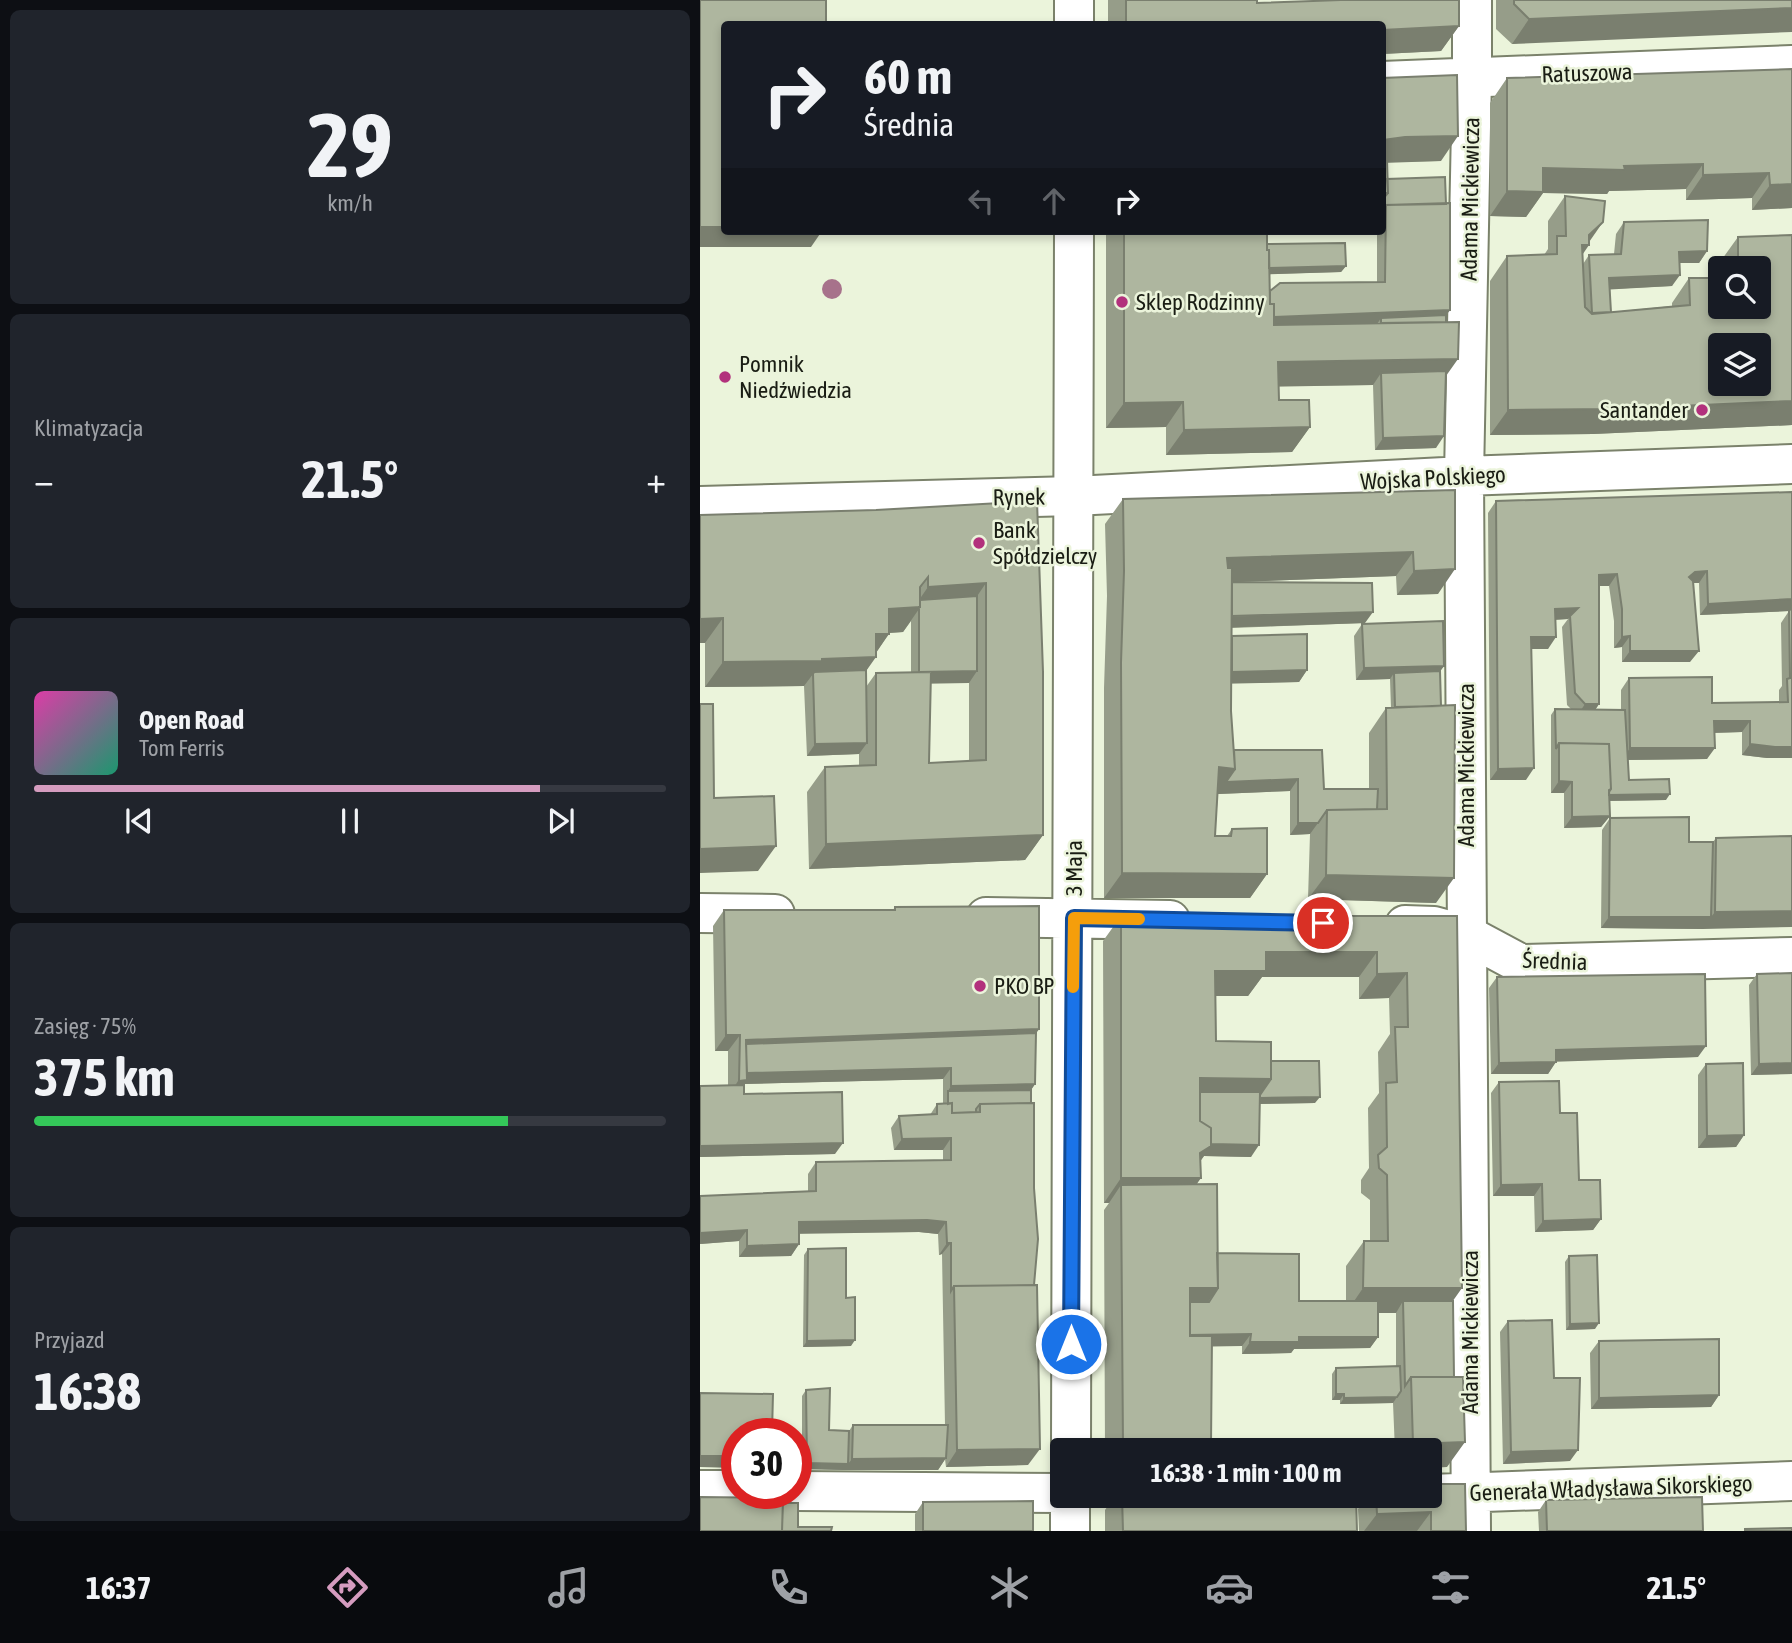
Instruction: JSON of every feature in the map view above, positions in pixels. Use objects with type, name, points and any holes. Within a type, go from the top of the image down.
[{"type":"street","points":[[1074,0],[1074,21]]},
{"type":"street","name":"Adama Mickiewicza","points":[[1471,1513],[1464,476],[1472,0]]},
{"type":"street","name":"Ratuszowa","points":[[1386,81],[1792,65]]},
{"type":"street","name":"Rynek","points":[[700,506],[1074,496],[1074,235]]},
{"type":"street","name":"Wojska Polskiego","points":[[1074,496],[1464,476],[1792,464]]},
{"type":"street","name":"3 Maja","points":[[1071,1438],[1074,496]]},
{"type":"street","points":[[700,913],[811,915]]},
{"type":"street","points":[[949,916],[1198,921]]},
{"type":"street","name":"Średnia","points":[[1364,924],[1434,926],[1467,935],[1521,964],[1792,957]]},
{"type":"street","name":"Generała Władysława Sikorskiego","points":[[1442,1500],[1471,1513],[1792,1481]]},
{"type":"street","points":[[700,1490],[721,1490]]},
{"type":"street","points":[[812,1491],[1050,1493]]},
{"type":"street","points":[[1070,1508],[1070,1531]]},
{"type":"building","points":[[700,0],[826,0],[826,21],[721,21],[721,227],[700,227]]},
{"type":"building","points":[[1126,0],[1257,0],[1257,3],[1459,0],[1459,26],[1386,30],[1386,21],[1126,21]]},
{"type":"building","points":[[1514,0],[1792,0],[1792,8],[1529,19],[1514,4]]},
{"type":"building","points":[[1792,69],[1792,184],[1770,185],[1769,173],[1703,175],[1703,164],[1624,166],[1625,170],[1543,168],[1543,192],[1507,191],[1507,78]]},
{"type":"building","points":[[1457,75],[1458,136],[1386,140],[1386,78]]},
{"type":"building","points":[[1386,160],[1387,160],[1386,193]]},
{"type":"building","points":[[1445,177],[1446,204],[1386,205],[1387,179]]},
{"type":"building","points":[[1565,196],[1605,201],[1603,222],[1589,235],[1589,245],[1582,245],[1585,307],[1592,314],[1690,305],[1689,278],[1708,278],[1708,319],[1771,319],[1771,256],[1738,256],[1738,237],[1792,235],[1792,401],[1611,409],[1508,410],[1507,256],[1557,254],[1557,236],[1566,236]]},
{"type":"building","points":[[1450,203],[1450,310],[1274,317],[1270,291],[1280,283],[1385,282],[1386,205]]},
{"type":"building","points":[[1708,220],[1707,251],[1679,252],[1680,275],[1609,278],[1611,312],[1592,313],[1589,255],[1621,254],[1624,222]]},
{"type":"building","points":[[1124,235],[1267,235],[1270,304],[1274,304],[1274,325],[1459,322],[1458,359],[1278,362],[1279,400],[1309,400],[1310,427],[1184,430],[1183,402],[1124,403]]},
{"type":"building","points":[[1345,243],[1346,266],[1269,268],[1267,244]]},
{"type":"building","points":[[1446,315],[1446,322],[1381,323],[1381,318]]},
{"type":"building","points":[[1446,371],[1444,436],[1383,438],[1381,373]]},
{"type":"building","points":[[1455,490],[1455,569],[1414,571],[1413,552],[1227,558],[1228,568],[1232,568],[1231,711],[1235,769],[1219,767],[1215,836],[1231,836],[1232,829],[1267,828],[1267,874],[1122,873],[1123,499]]},
{"type":"building","points":[[1792,492],[1792,599],[1708,604],[1707,571],[1695,572],[1689,577],[1693,581],[1699,651],[1630,651],[1630,636],[1622,637],[1622,609],[1617,574],[1599,575],[1599,704],[1585,704],[1575,693],[1570,616],[1578,608],[1555,609],[1556,637],[1531,637],[1534,768],[1498,769],[1496,501]]},
{"type":"building","points":[[1037,501],[1043,672],[1043,835],[826,844],[825,767],[876,765],[876,673],[931,672],[929,763],[986,760],[986,583],[928,587],[928,577],[920,587],[920,607],[889,609],[889,634],[876,634],[876,657],[822,661],[723,662],[723,618],[700,619],[700,515],[876,510]]},
{"type":"building","points":[[1232,582],[1372,583],[1373,612],[1232,616]]},
{"type":"building","points":[[977,596],[977,671],[919,672],[920,600]]},
{"type":"building","points":[[1792,607],[1792,747],[1750,744],[1750,721],[1714,721],[1715,748],[1630,748],[1629,678],[1712,677],[1712,703],[1788,702],[1789,611]]},
{"type":"building","points":[[1443,621],[1444,666],[1364,668],[1362,624]]},
{"type":"building","points":[[1307,634],[1307,670],[1232,672],[1232,636]]},
{"type":"building","points":[[866,670],[867,743],[815,744],[814,672]]},
{"type":"building","points":[[1440,671],[1441,706],[1395,707],[1394,673]]},
{"type":"building","points":[[700,704],[713,704],[714,798],[774,796],[776,846],[700,849]]},
{"type":"building","points":[[1455,705],[1454,878],[1326,875],[1327,810],[1387,809],[1386,708]]},
{"type":"building","points":[[1555,709],[1625,710],[1629,780],[1669,779],[1670,794],[1609,795],[1609,744],[1559,743],[1556,749]]},
{"type":"building","points":[[1559,743],[1609,744],[1610,816],[1572,817],[1572,782],[1559,781]]},
{"type":"building","points":[[1234,750],[1322,750],[1324,789],[1378,789],[1377,809],[1327,810],[1318,823],[1298,823],[1298,779],[1226,782],[1235,769]]},
{"type":"building","points":[[1689,817],[1689,842],[1713,842],[1711,917],[1609,917],[1610,818]]},
{"type":"building","points":[[1792,836],[1792,911],[1715,912],[1716,838]]},
{"type":"building","points":[[1039,906],[1039,1029],[746,1040],[747,1080],[739,1081],[740,1035],[726,1035],[724,910],[895,910],[895,907]]},
{"type":"building","points":[[1121,916],[1457,916],[1462,1288],[1363,1288],[1364,1241],[1388,1241],[1387,1175],[1379,1168],[1378,1155],[1387,1147],[1386,1083],[1397,1082],[1395,1027],[1408,1027],[1407,973],[1377,974],[1377,952],[1266,952],[1266,971],[1215,971],[1216,1041],[1271,1042],[1271,1079],[1200,1078],[1200,1121],[1211,1128],[1211,1146],[1200,1153],[1201,1178],[1121,1178]]},
{"type":"building","points":[[1792,973],[1792,1063],[1759,1064],[1757,974]]},
{"type":"building","points":[[1705,974],[1706,1046],[1556,1050],[1556,1062],[1499,1063],[1497,977]]},
{"type":"building","points":[[1036,1033],[1035,1084],[951,1086],[951,1068],[747,1073],[746,1044]]},
{"type":"building","points":[[1271,1061],[1319,1061],[1320,1097],[1260,1098],[1271,1079]]},
{"type":"building","points":[[1743,1063],[1744,1135],[1707,1136],[1706,1064]]},
{"type":"building","points":[[1559,1081],[1560,1113],[1577,1113],[1579,1180],[1600,1180],[1601,1219],[1543,1221],[1542,1184],[1501,1185],[1499,1082]]},
{"type":"building","points":[[744,1085],[744,1094],[842,1092],[843,1143],[700,1146],[700,1086]]},
{"type":"building","points":[[1031,1090],[1031,1103],[980,1104],[976,1112],[952,1113],[952,1103],[948,1104],[948,1091]]},
{"type":"building","points":[[1200,1092],[1260,1092],[1259,1145],[1211,1144],[1211,1128],[1200,1121]]},
{"type":"building","points":[[952,1103],[952,1113],[980,1112],[980,1104],[1034,1103],[1034,1188],[1038,1239],[1034,1285],[954,1286],[951,1291],[951,1243],[947,1243],[946,1222],[799,1222],[799,1244],[747,1246],[747,1230],[700,1233],[700,1196],[816,1191],[816,1162],[951,1160],[951,1138],[902,1139],[899,1116],[937,1114],[937,1104]]},
{"type":"building","points":[[1217,1184],[1218,1288],[1190,1288],[1190,1336],[1212,1336],[1211,1438],[1123,1438],[1121,1185]]},
{"type":"building","points":[[846,1248],[846,1298],[855,1297],[855,1340],[807,1341],[808,1249]]},
{"type":"building","points":[[1217,1253],[1299,1254],[1299,1301],[1378,1301],[1378,1337],[1299,1337],[1299,1342],[1250,1342],[1251,1334],[1190,1335],[1190,1302],[1209,1302],[1218,1288]]},
{"type":"building","points":[[1597,1255],[1599,1323],[1570,1324],[1569,1256]]},
{"type":"building","points":[[1037,1285],[1040,1449],[957,1450],[954,1286]]},
{"type":"building","points":[[1403,1301],[1453,1301],[1454,1377],[1411,1377],[1405,1386]]},
{"type":"building","points":[[1552,1320],[1554,1378],[1580,1378],[1578,1450],[1511,1452],[1508,1321]]},
{"type":"building","points":[[1719,1339],[1719,1395],[1599,1398],[1599,1341]]},
{"type":"building","points":[[1400,1366],[1401,1391],[1397,1397],[1344,1398],[1344,1394],[1336,1394],[1336,1368]]},
{"type":"building","points":[[1411,1377],[1463,1377],[1465,1442],[1442,1443],[1442,1438],[1413,1438]]},
{"type":"building","points":[[830,1388],[829,1430],[849,1431],[848,1464],[812,1463],[812,1418],[806,1418],[806,1390]]},
{"type":"building","points":[[700,1393],[773,1394],[772,1418],[721,1418],[721,1456],[700,1456]]},
{"type":"building","points":[[853,1425],[948,1425],[946,1458],[852,1459]]},
{"type":"building","points":[[1442,1484],[1465,1484],[1466,1531],[1431,1531],[1431,1512],[1377,1514],[1377,1508],[1442,1508]]},
{"type":"building","points":[[700,1497],[721,1497],[721,1509],[783,1509],[782,1531],[700,1531]]},
{"type":"building","points":[[1702,1497],[1703,1531],[1547,1531],[1546,1500]]},
{"type":"building","points":[[1033,1501],[1033,1531],[923,1531],[923,1502]]},
{"type":"building","points":[[1122,1508],[1356,1508],[1357,1531],[1123,1531]]},
{"type":"building","points":[[783,1509],[798,1509],[798,1527],[832,1527],[831,1531],[782,1531]]},
{"type":"building","points":[[1792,1528],[1792,1531],[1745,1531],[1745,1529]]},
{"type":"slow traffic","points":[[1073,987],[1074,918],[1139,919]]},
{"type":"place","name":"Sklep Rodzinny","points":[[1122,302]]},
{"type":"place","name":"Pomnik Niedźwiedzia","points":[[725,377]]},
{"type":"place","name":"Santander","points":[[1702,410]]},
{"type":"place","name":"Bank Spółdzielczy","points":[[979,543]]},
{"type":"place","name":"PKO BP","points":[[980,986]]},
{"type":"route","points":[[1071,1344],[1074,918],[1323,923]]}]
